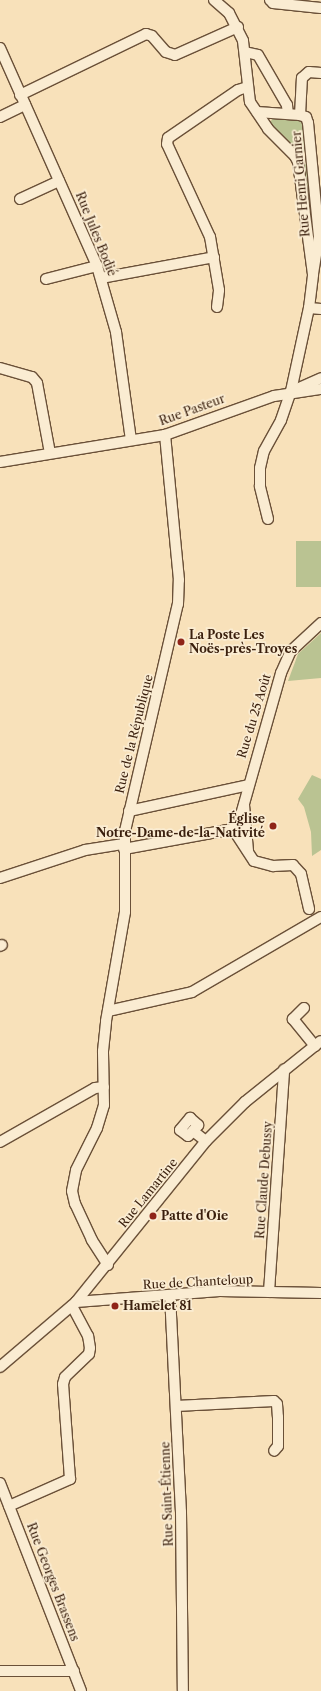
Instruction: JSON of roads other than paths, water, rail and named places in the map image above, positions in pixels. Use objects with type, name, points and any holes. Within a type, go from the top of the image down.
[{"type":"street","name":"Rue Henri Garnier","points":[[214,0],[238,27],[245,52],[250,102],[298,162],[313,274]]},
{"type":"street","points":[[270,0],[273,3],[321,8]]},
{"type":"street","points":[[20,95],[146,34],[152,36],[166,52],[175,55],[238,27]]},
{"type":"street","name":"Rue Jules Bodié","points":[[0,48],[24,105],[97,266],[116,332],[131,440]]},
{"type":"street","points":[[245,52],[258,55],[287,105],[288,114]]},
{"type":"street","points":[[300,115],[302,78],[309,72],[321,73]]},
{"type":"street","points":[[217,307],[219,290],[210,237],[167,144],[168,138],[238,90],[248,87]]},
{"type":"street","points":[[0,117],[24,105]]},
{"type":"street","name":"Rue Henri Garnier","points":[[257,112],[300,115],[306,117],[308,123],[319,237],[308,308],[291,391],[281,420],[264,450],[260,468],[262,500],[268,519]]},
{"type":"street","points":[[298,162],[311,157]]},
{"type":"street","points":[[20,199],[59,181]]},
{"type":"street","points":[[101,278],[214,257]]},
{"type":"street","points":[[46,279],[97,266]]},
{"type":"street","points":[[308,308],[321,309]]},
{"type":"street","points":[[0,368],[32,377],[37,383],[50,453]]},
{"type":"street","points":[[291,391],[321,378]]},
{"type":"street","name":"Rue Pasteur","points":[[0,462],[165,435],[233,409],[291,391],[321,389]]},
{"type":"street","name":"Rue de la République","points":[[108,1264],[92,1240],[75,1204],[72,1191],[76,1170],[102,1117],[104,1087],[103,1051],[108,1011],[125,912],[124,846],[129,811],[178,604],[179,580],[165,435]]},
{"type":"street","name":"Rue du 25 Août","points":[[236,826],[281,673],[291,651],[321,623]]},
{"type":"street","points":[[129,811],[248,785]]},
{"type":"street","points":[[243,802],[248,829],[248,853]]},
{"type":"street","points":[[0,878],[86,850],[124,846],[236,826],[248,829]]},
{"type":"street","points":[[236,826],[248,853],[254,861],[263,864],[293,865],[301,874],[309,909]]},
{"type":"street","points":[[108,1011],[192,992],[321,917]]},
{"type":"street","points":[[304,1008],[293,1018],[318,1044]]},
{"type":"street","name":"Rue Lamartine","points":[[0,1367],[74,1304],[108,1264],[206,1141],[245,1102],[318,1044]]},
{"type":"street","name":"Rue Claude Debussy","points":[[269,1292],[284,1070]]},
{"type":"street","points":[[0,1142],[95,1088],[104,1087]]},
{"type":"street","points":[[193,1131],[206,1141]]},
{"type":"street","name":"Rue de Chanteloup","points":[[74,1304],[220,1291],[321,1293]]},
{"type":"street","name":"Rue Saint-Étienne","points":[[170,1295],[181,1512],[183,1691]]},
{"type":"street","points":[[9,1506],[70,1479],[63,1384],[65,1377],[88,1354],[90,1348],[88,1336],[74,1304]]},
{"type":"street","points":[[176,1406],[274,1401],[278,1404],[278,1446],[274,1451]]},
{"type":"street","name":"Rue Georges Brassens","points":[[0,1483],[81,1691]]},
{"type":"street","points":[[0,1671],[74,1671]]},
{"type":"place","name":"La Poste Les Noës-près-Troyes","points":[[181,642]]},
{"type":"place","name":"Église Notre-Dame-de-la-Nativité","points":[[273,826]]},
{"type":"place","name":"Patte d'Oie","points":[[153,1216]]},
{"type":"place","name":"Hamelet 81","points":[[115,1306]]}]
